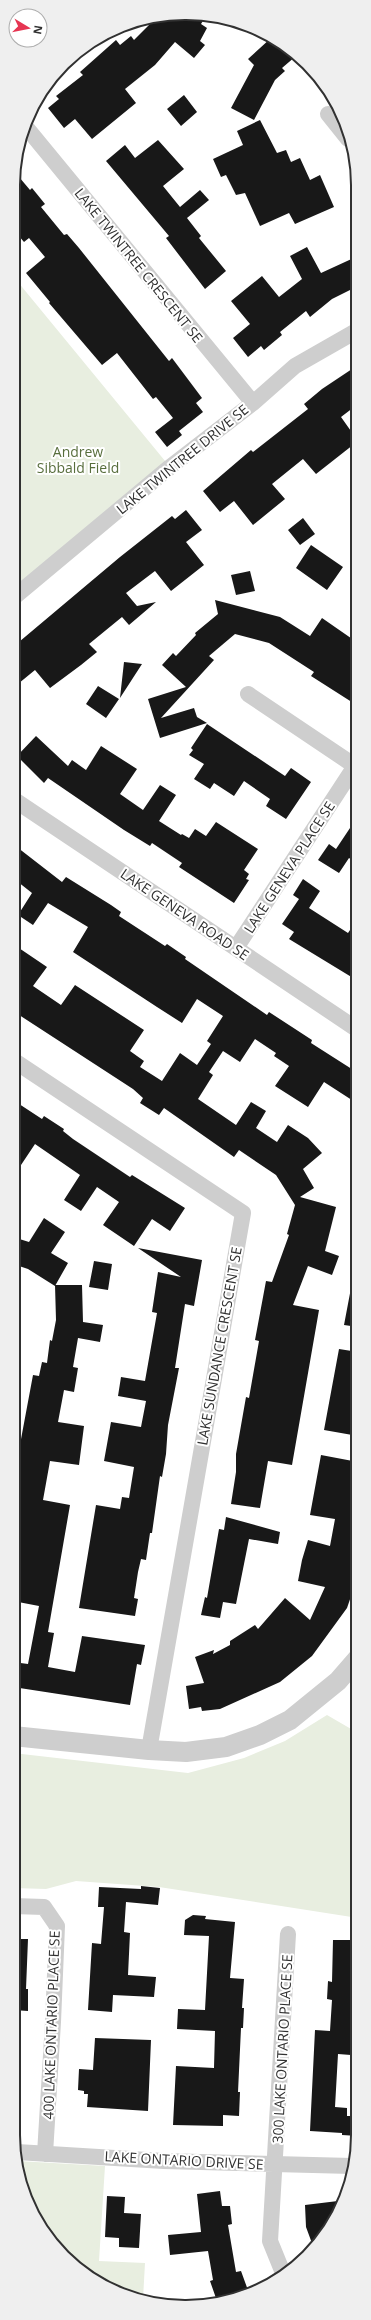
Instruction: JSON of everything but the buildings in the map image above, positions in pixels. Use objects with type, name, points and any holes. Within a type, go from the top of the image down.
[{"type":"street","points":[[328,114],[342,131]]},
{"type":"street","name":"LAKE TWINTREE CRESCENT SE","points":[[29,131],[253,403]]},
{"type":"street","name":"LAKE TWINTREE DRIVE SE","points":[[20,592],[170,467],[253,403],[295,366],[351,334]]},
{"type":"street","name":"LAKE GENEVA PLACE SE","points":[[248,694],[351,764]]},
{"type":"street","name":"LAKE GENEVA PLACE SE","points":[[236,948],[351,775]]},
{"type":"street","name":"LAKE GENEVA ROAD SE","points":[[20,804],[351,1025]]},
{"type":"street","name":"LAKE SUNDANCE CRESCENT SE","points":[[20,1065],[243,1212],[148,1750]]},
{"type":"street","points":[[20,1737],[148,1750],[186,1752],[226,1746],[260,1735],[290,1720],[319,1698],[338,1681],[351,1666]]},
{"type":"street","name":"400 LAKE ONTARIO PLACE SE","points":[[20,1906],[44,1907],[57,1926],[45,2154]]},
{"type":"street","name":"300 LAKE ONTARIO PLACE SE","points":[[281,2269],[270,2241],[288,1934]]},
{"type":"street","name":"LAKE ONTARIO DRIVE SE","points":[[21,2152],[164,2161],[348,2166]]},
{"type":"green space","name":"Andrew Sibbald Field","points":[[20,285],[170,467],[20,592]]},
{"type":"green space","points":[[327,1715],[351,1729],[351,1917],[159,1887],[76,1881],[46,1889],[20,1888],[20,1754],[188,1773],[244,1758],[285,1741]]},
{"type":"green space","points":[[22,2161],[105,2166],[99,2261],[145,2263],[143,2294],[112,2283],[76,2259],[54,2235],[37,2208],[29,2188]]}]
